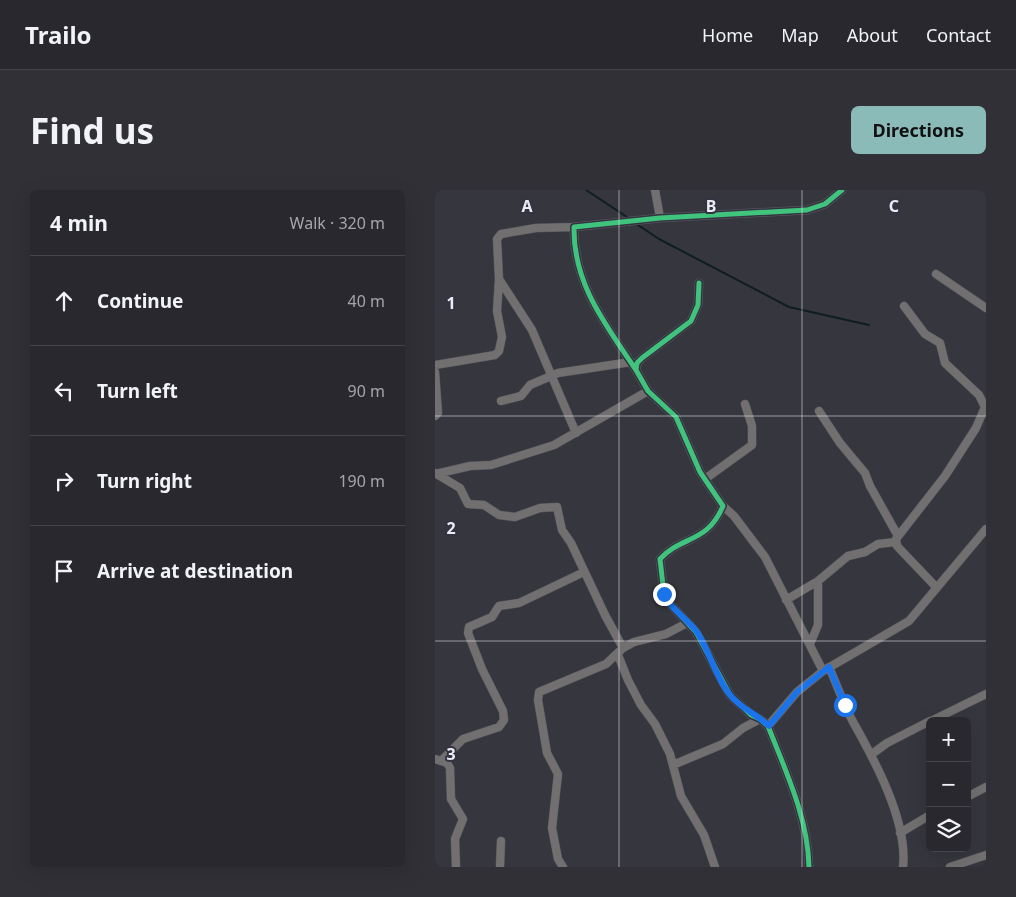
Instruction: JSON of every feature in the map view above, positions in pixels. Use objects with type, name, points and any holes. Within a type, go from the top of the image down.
[{"type":"street","points":[[655,190],[661,218]]},
{"type":"street","points":[[435,365],[495,355],[499,351],[502,337],[497,311],[499,279],[497,239],[501,234],[536,228],[574,228],[661,218],[807,210],[825,204],[843,190]]},
{"type":"street","points":[[574,228],[576,262],[580,277],[592,301],[648,390],[676,416],[705,479],[723,506],[734,516],[765,558],[809,644],[826,669],[872,754],[904,845],[903,867]]},
{"type":"street","points":[[936,274],[986,308]]},
{"type":"street","points":[[499,279],[532,330],[577,433]]},
{"type":"street","points":[[636,370],[637,364],[642,358],[691,321],[699,305],[699,283]]},
{"type":"street","points":[[786,600],[819,581],[848,556],[865,552],[878,544],[897,539],[945,476],[976,428],[985,407],[979,395],[945,363],[940,343],[925,334],[904,306]]},
{"type":"street","points":[[501,401],[521,396],[531,385],[553,375],[631,362]]},
{"type":"street","points":[[435,372],[438,413],[435,416]]},
{"type":"street","points":[[435,473],[470,466],[491,465],[555,445],[648,390]]},
{"type":"street","points":[[705,479],[752,445],[752,426],[745,404]]},
{"type":"street","points":[[819,411],[840,443],[865,473],[897,539],[897,546],[936,587]]},
{"type":"street","points":[[435,473],[460,488],[469,504],[484,505],[499,515],[519,517],[540,508],[557,507],[561,528],[571,543],[623,648]]},
{"type":"street","points":[[723,506],[707,532],[678,546],[660,559],[664,594],[672,607],[696,632],[730,695],[751,715],[769,726],[801,817],[807,839],[809,867]]},
{"type":"street","points":[[769,726],[797,692],[826,669],[909,621],[986,529]]},
{"type":"street","points":[[456,867],[455,839],[463,820],[451,799],[449,768],[439,760],[463,739],[499,727],[504,720],[503,711],[482,669],[468,633],[469,627],[492,617],[499,606],[519,603],[584,572]]},
{"type":"street","points":[[809,644],[818,625],[819,581]]},
{"type":"street","points":[[563,867],[558,859],[552,828],[558,774],[547,753],[538,700],[539,692],[607,664],[623,648],[634,642],[666,634],[687,622]]},
{"type":"street","points":[[618,655],[632,689],[655,724],[673,765],[681,796],[704,835],[715,867]]},
{"type":"street","points":[[938,717],[986,694]]},
{"type":"street","points":[[673,765],[723,744],[743,728],[760,719]]},
{"type":"street","points":[[872,754],[887,743],[926,723]]},
{"type":"street","points":[[971,795],[986,787]]},
{"type":"street","points":[[900,833],[926,817]]},
{"type":"street","points":[[500,867],[501,841]]},
{"type":"street","points":[[950,867],[986,855]]},
{"type":"street","points":[[976,858],[978,867]]},
{"type":"waterway","points":[[586,190],[627,217]]},
{"type":"waterway","points":[[638,225],[659,239],[789,307],[869,325]]},
{"type":"cycle path","points":[[636,370],[603,320],[585,285],[575,248],[574,227],[660,218],[807,210],[825,204],[842,190]]},
{"type":"cycle path","points":[[699,283],[698,305],[691,321],[642,358],[637,363],[636,370],[648,391],[676,417],[700,472],[723,506],[717,518],[702,533],[668,551],[660,559],[664,594],[668,602],[696,632],[730,695],[751,715],[760,719],[768,726],[795,795],[805,831],[809,867]]},
{"type":"route","points":[[664,594],[672,607],[696,632],[730,695],[751,715],[764,721],[769,726],[797,692],[829,667],[845,705]]}]
